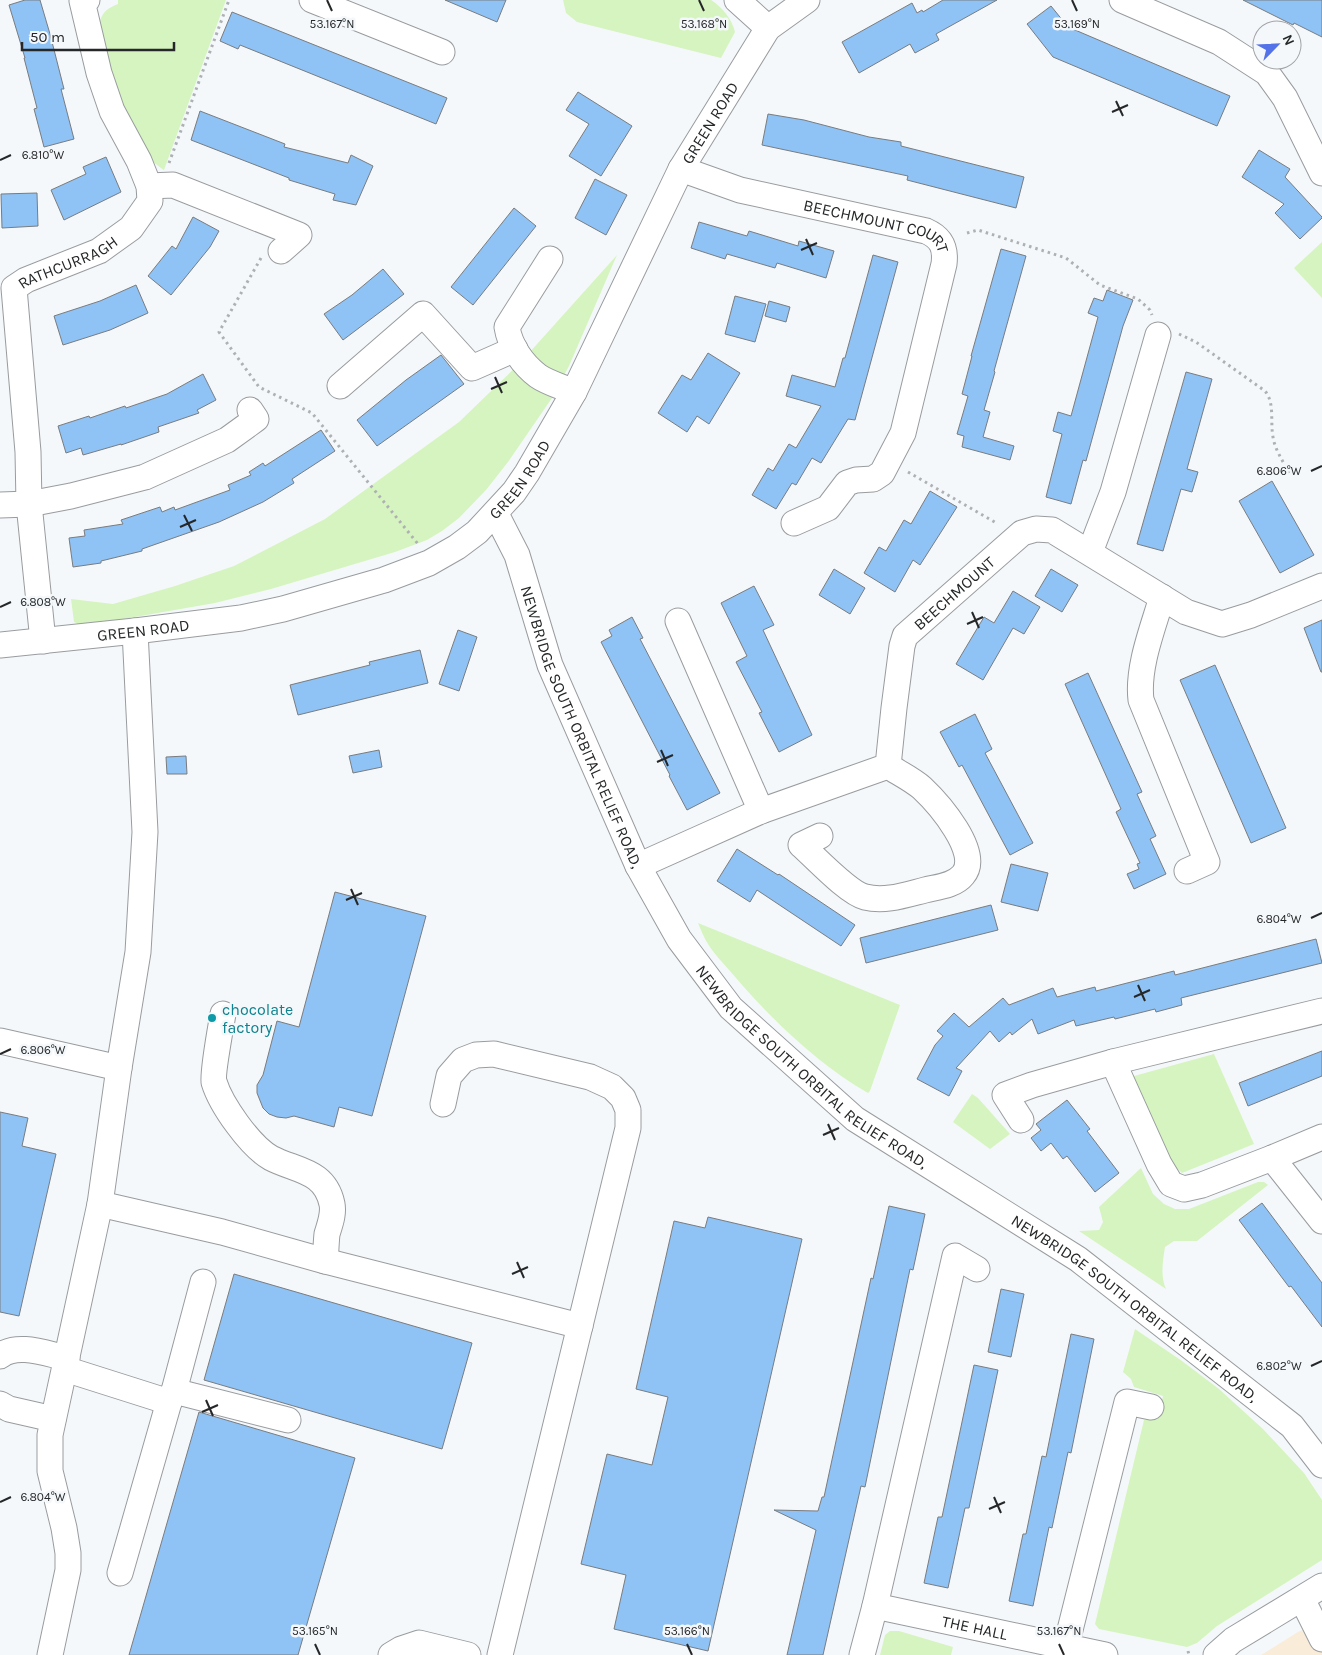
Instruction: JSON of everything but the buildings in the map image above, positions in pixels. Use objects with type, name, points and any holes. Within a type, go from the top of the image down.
[{"type":"street","points":[[87,0],[82,1],[99,73],[112,111],[139,161],[149,186],[173,185],[299,235],[281,252]]},
{"type":"street","points":[[312,0],[442,52]]},
{"type":"street","points":[[737,0],[768,28]]},
{"type":"street","name":"GREEN ROAD","points":[[0,645],[241,618],[282,610],[384,580],[429,563],[457,548],[496,514],[527,473],[574,392],[681,169],[768,28],[807,0]]},
{"type":"street","points":[[1122,0],[1219,42],[1267,73],[1285,98],[1322,173]]},
{"type":"street","name":"BEECHMOUNT COURT","points":[[681,169],[740,190],[926,231],[934,234],[940,240],[945,252],[944,264],[903,433],[882,473],[872,479],[856,480],[848,483],[828,508],[794,523]]},
{"type":"street","name":"RATHCURRAGH","points":[[43,641],[29,504],[28,452],[7,285],[26,280],[99,251],[131,228],[150,201],[149,186]]},
{"type":"street","points":[[550,258],[507,327],[508,338],[520,358],[539,377],[574,392]]},
{"type":"street","points":[[340,386],[423,314],[472,368],[514,349]]},
{"type":"street","points":[[1090,552],[1113,492],[1162,347]]},
{"type":"street","points":[[0,505],[29,504],[71,496],[145,477],[227,440],[256,419],[250,410]]},
{"type":"street","name":"NEWBRIDGE SOUTH ORBITAL RELIEF ROAD,","points":[[496,514],[517,555],[550,665],[638,866],[679,939],[731,1008],[855,1119],[1078,1259],[1292,1426],[1322,1465]]},
{"type":"street","name":"BEECHMOUNT","points":[[888,766],[902,646],[905,636],[1022,533],[1036,529],[1052,530],[1186,612],[1222,624],[1251,615],[1322,586]]},
{"type":"street","points":[[1162,597],[1149,641],[1140,686],[1141,700],[1207,862],[1187,871]]},
{"type":"street","points":[[678,622],[761,811]]},
{"type":"street","points":[[50,1655],[68,1570],[68,1553],[64,1528],[50,1472],[50,1435],[100,1204],[138,952],[145,832],[135,631]]},
{"type":"street","points":[[638,866],[761,811],[888,766],[922,788],[949,818],[966,848],[968,862],[964,875],[950,884],[886,899],[864,897],[848,887],[801,845],[820,836]]},
{"type":"street","points":[[1021,1120],[1005,1095],[1032,1085],[1113,1062],[1322,1011]]},
{"type":"street","points":[[223,1014],[213,1080],[227,1108],[245,1135],[270,1157],[309,1172],[324,1186],[332,1204],[332,1217],[327,1235],[325,1261]]},
{"type":"street","points":[[0,1040],[119,1068]]},
{"type":"street","points":[[443,1104],[449,1076],[462,1060],[476,1055],[494,1054],[590,1077],[612,1087],[623,1098],[628,1110],[628,1128],[500,1655]]},
{"type":"street","points":[[1113,1062],[1171,1184],[1184,1189],[1272,1158],[1322,1137]]},
{"type":"street","points":[[1272,1158],[1322,1221]]},
{"type":"street","points":[[100,1204],[222,1232],[325,1261],[580,1326]]},
{"type":"street","points":[[862,1655],[876,1606],[955,1256],[977,1269]]},
{"type":"street","points":[[120,1573],[203,1282]]},
{"type":"street","points":[[0,1356],[5,1352],[22,1349],[171,1396],[288,1420]]},
{"type":"street","points":[[1066,1646],[1127,1402],[1150,1407]]},
{"type":"street","points":[[0,1404],[9,1409],[53,1419]]},
{"type":"street","points":[[1216,1655],[1233,1640],[1312,1593],[1322,1639]]},
{"type":"street","name":"THE HALL","points":[[876,1606],[1105,1655]]},
{"type":"street","points":[[391,1655],[401,1649],[419,1643],[468,1655]]},
{"type":"path","points":[[149,186],[166,171],[229,0]]},
{"type":"path","points":[[281,252],[275,258],[264,251],[219,332],[259,387],[312,413],[421,548],[429,563]]},
{"type":"path","points":[[888,460],[999,525]]},
{"type":"shaded area","points":[[1322,1621],[1322,1655],[1261,1655],[1298,1632]]},
{"type":"green space","points":[[118,0],[226,0],[164,170],[150,160],[139,146],[120,102],[107,62],[102,43],[101,18],[106,10],[118,4]]},
{"type":"green space","points":[[563,0],[711,0],[719,6],[732,22],[735,32],[721,58],[577,22],[566,13]]},
{"type":"green space","points":[[1322,242],[1322,298],[1294,268]]},
{"type":"green space","points":[[617,255],[569,366],[552,398],[508,462],[486,490],[459,518],[442,531],[427,540],[395,552],[271,589],[215,603],[112,621],[81,625],[74,622],[71,599],[113,604],[175,586],[234,566],[325,519],[459,422],[520,363]]},
{"type":"green space","points":[[698,923],[900,1005],[870,1091],[868,1093],[849,1082],[812,1054],[777,1022],[716,955]]},
{"type":"green space","points":[[1214,1054],[1254,1144],[1182,1173],[1172,1164],[1133,1086],[1134,1076]]},
{"type":"green space","points":[[972,1094],[978,1098],[1010,1134],[990,1149],[953,1122]]},
{"type":"green space","points":[[1141,1168],[1153,1194],[1164,1204],[1175,1209],[1189,1209],[1258,1182],[1264,1182],[1268,1185],[1197,1241],[1174,1241],[1165,1247],[1163,1273],[1166,1289],[1079,1231],[1099,1230],[1103,1222],[1099,1207]]},
{"type":"green space","points":[[1135,1329],[1219,1389],[1263,1429],[1304,1473],[1322,1500],[1322,1560],[1217,1626],[1197,1643],[1187,1647],[1099,1629],[1095,1624],[1144,1420],[1158,1418],[1163,1396],[1134,1387],[1131,1379],[1123,1372]]},
{"type":"green space","points":[[890,1631],[899,1631],[953,1647],[951,1655],[880,1655],[885,1635]]},
{"type":"place","name":"chocolate factory","points":[[212,1018]]}]
